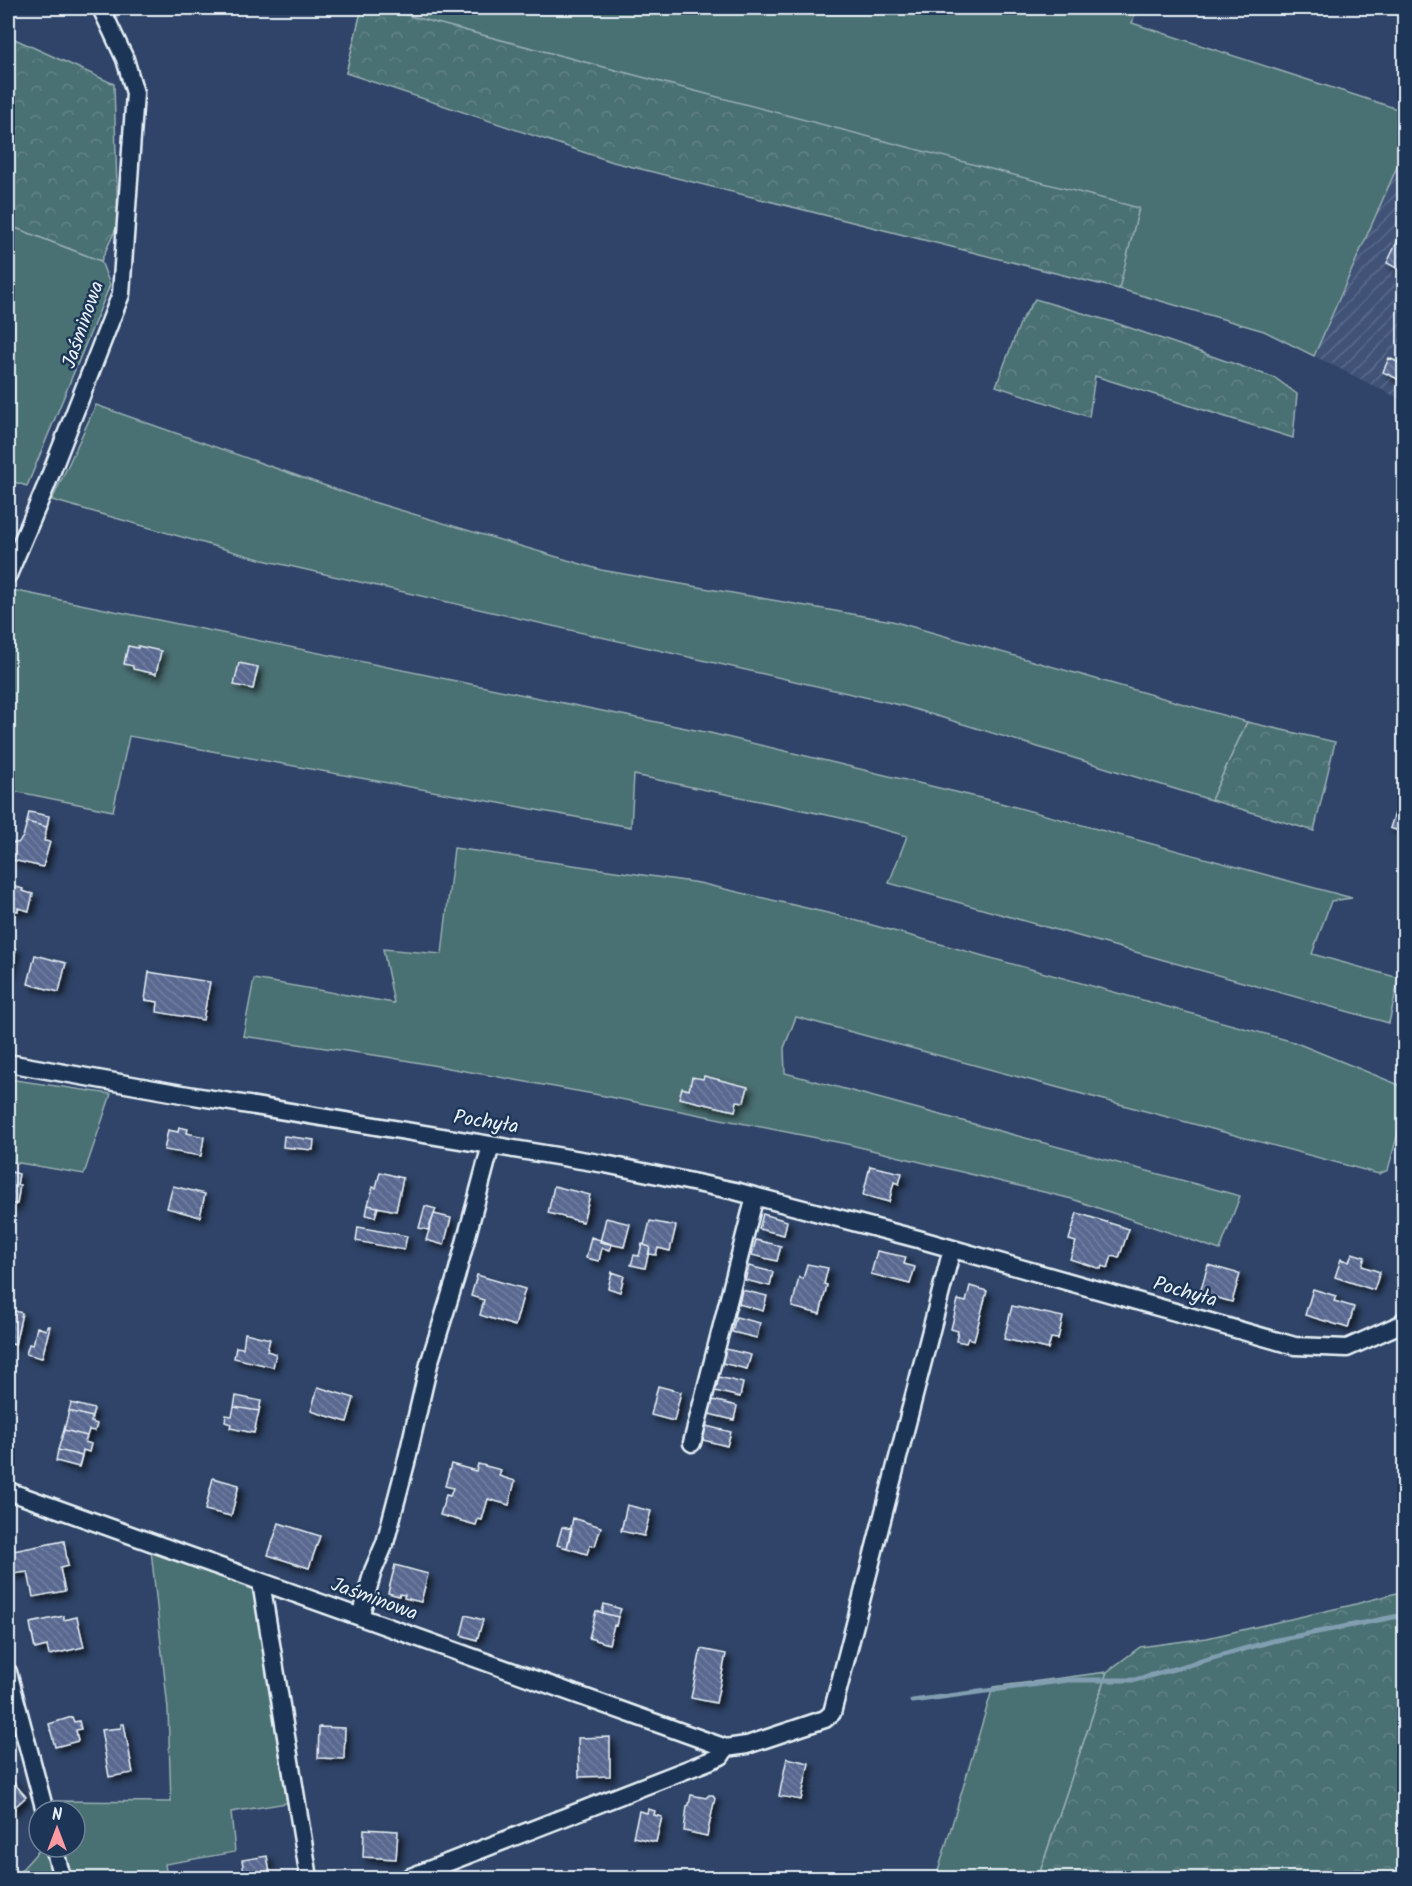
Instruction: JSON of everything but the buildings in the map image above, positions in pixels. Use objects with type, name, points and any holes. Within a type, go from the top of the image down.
[{"type":"street","name":"Jaśminowa","points":[[8,575],[46,486],[121,294],[135,93],[124,59],[101,8]]},
{"type":"street","name":"Pochyła","points":[[8,1063],[605,1164],[755,1196],[1295,1346],[1347,1348],[1401,1324],[1404,1320]]},
{"type":"street","points":[[360,1617],[373,1571],[385,1543],[429,1364],[456,1276],[491,1145]]},
{"type":"street","points":[[692,1443],[755,1196]]},
{"type":"street","points":[[408,1878],[714,1759],[721,1756],[726,1748],[747,1745],[825,1719],[832,1713],[952,1249]]},
{"type":"street","name":"Jaśminowa","points":[[8,1491],[726,1748]]},
{"type":"street","points":[[261,1582],[309,1878]]},
{"type":"street","points":[[8,1672],[42,1799]]},
{"type":"street","points":[[57,1859],[62,1878]]},
{"type":"shaded area","points":[[1404,151],[1404,401],[1314,356]]},
{"type":"green space","points":[[362,8],[1137,8],[1132,23],[1404,111],[1404,151],[1314,356],[1264,331],[1068,274],[346,73]]},
{"type":"green space","points":[[362,8],[380,8],[1139,208],[1119,289],[613,162],[346,73]]},
{"type":"green space","points":[[8,36],[114,84],[118,224],[101,261],[8,225]]},
{"type":"green space","points":[[8,225],[101,261],[110,285],[27,486],[8,480]]},
{"type":"green space","points":[[1035,299],[1113,322],[1275,378],[1297,394],[1293,438],[1095,376],[1089,417],[996,386],[1021,321]]},
{"type":"green space","points":[[96,405],[363,499],[601,570],[892,621],[1247,722],[1211,800],[904,706],[263,560],[52,500]]},
{"type":"green space","points":[[12,590],[710,733],[993,801],[1352,898],[1331,901],[1312,954],[1399,978],[1389,1023],[889,883],[907,836],[841,818],[634,775],[631,827],[129,736],[113,811],[8,790],[8,613]]},
{"type":"green space","points":[[1247,722],[1335,742],[1314,831],[1211,800]]},
{"type":"green space","points":[[454,848],[699,883],[836,915],[1294,1042],[1404,1087],[1404,1111],[1388,1170],[1379,1174],[796,1017],[784,1048],[785,1073],[1240,1196],[1220,1250],[1072,1199],[847,1144],[605,1096],[387,1057],[243,1036],[254,979],[394,1003],[383,949],[442,954]]},
{"type":"green space","points":[[8,1079],[111,1094],[84,1174],[8,1161]]},
{"type":"green space","points":[[151,1550],[257,1585],[273,1716],[287,1803],[231,1812],[235,1852],[165,1864],[167,1878],[69,1878],[64,1859],[87,1859],[87,1801],[171,1802],[168,1709]]},
{"type":"green space","points":[[1404,1591],[1404,1878],[1038,1878],[1107,1672],[1140,1647],[1207,1638]]},
{"type":"green space","points":[[1107,1672],[1038,1878],[936,1878],[993,1687]]},
{"type":"green space","points":[[31,1859],[48,1859],[52,1878],[14,1878]]},
{"type":"waterway","points":[[912,1701],[1068,1680],[1135,1680],[1272,1641],[1404,1615]]}]
